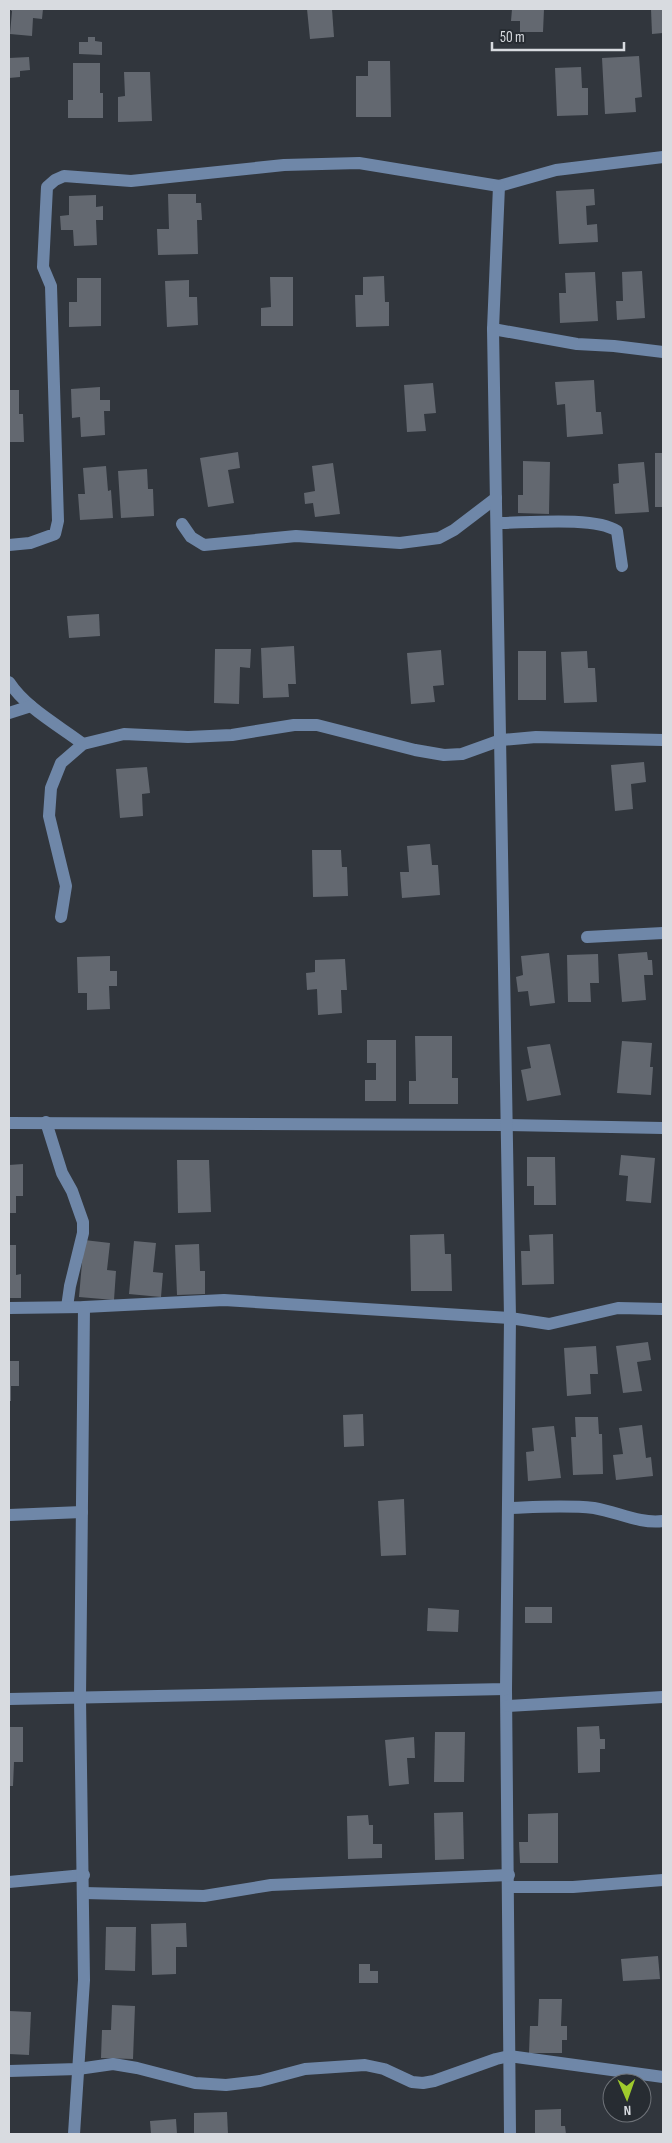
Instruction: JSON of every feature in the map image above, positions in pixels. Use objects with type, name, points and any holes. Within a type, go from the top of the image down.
[{"type":"street","points":[[9,545],[30,543],[55,534],[58,521],[51,286],[43,267],[47,187],[55,180],[64,176],[131,181],[284,166],[359,163],[499,186],[556,170],[663,157]]},
{"type":"street","points":[[499,186],[493,329],[501,740],[505,1125],[510,1318],[506,1690],[510,2134]]},
{"type":"street","points":[[493,329],[577,344],[663,352]]},
{"type":"street","points":[[182,524],[191,537],[204,545],[296,536],[400,544],[439,538],[454,530],[496,498]]},
{"type":"street","points":[[497,523],[569,522],[605,525],[618,532],[622,566]]},
{"type":"street","points":[[9,682],[16,693],[31,706],[83,744]]},
{"type":"street","points":[[9,713],[31,706]]},
{"type":"street","points":[[60,917],[66,886],[49,816],[52,788],[62,763],[83,744],[124,734],[188,738],[232,735],[294,725],[317,725],[415,750],[444,755],[462,754],[501,740],[536,737],[663,740]]},
{"type":"street","points":[[587,937],[663,933]]},
{"type":"street","points":[[46,1122],[62,1173],[72,1191],[83,1222],[67,1307]]},
{"type":"street","points":[[9,1123],[505,1125],[663,1128]]},
{"type":"street","points":[[9,1308],[84,1307],[224,1300],[510,1318],[549,1324],[618,1308],[663,1309]]},
{"type":"street","points":[[74,2134],[84,1980],[80,1698],[84,1307]]},
{"type":"street","points":[[508,1508],[576,1506],[597,1509],[630,1518],[656,1522],[663,1521]]},
{"type":"street","points":[[9,1515],[82,1512]]},
{"type":"street","points":[[9,1698],[506,1690]]},
{"type":"street","points":[[507,1706],[663,1697]]},
{"type":"street","points":[[9,1882],[84,1875]]},
{"type":"street","points":[[84,1894],[204,1896],[271,1886],[509,1881],[573,1887],[663,1880]]},
{"type":"street","points":[[9,2071],[78,2069],[113,2064],[196,2083],[226,2085],[260,2081],[305,2069],[365,2065],[384,2069],[412,2082],[423,2083],[509,2056],[663,2077]]},
{"type":"building","points":[[9,9],[43,9],[42,19],[33,18],[32,36],[10,34],[12,11]]},
{"type":"building","points":[[307,9],[332,9],[334,37],[310,39]]},
{"type":"building","points":[[512,9],[544,9],[543,32],[520,32],[520,21],[511,21]]},
{"type":"building","points":[[651,9],[663,9],[663,33],[652,34]]},
{"type":"building","points":[[88,37],[95,37],[95,41],[102,42],[102,55],[79,54],[79,42],[88,42]]},
{"type":"building","points":[[639,56],[642,97],[635,98],[636,112],[605,114],[602,58]]},
{"type":"building","points":[[29,57],[30,70],[20,71],[20,77],[9,78],[9,58]]},
{"type":"building","points":[[368,61],[390,61],[391,117],[356,117],[356,76],[368,76]]},
{"type":"building","points":[[73,63],[100,63],[100,93],[103,93],[103,118],[68,118],[68,100],[73,100]]},
{"type":"building","points":[[581,67],[582,88],[588,88],[588,115],[557,116],[555,68]]},
{"type":"building","points":[[124,72],[150,72],[152,121],[118,122],[118,97],[125,96]]},
{"type":"building","points":[[594,189],[595,205],[586,206],[587,225],[597,224],[598,242],[559,244],[556,191]]},
{"type":"building","points":[[168,194],[196,194],[196,203],[201,203],[202,220],[197,220],[198,254],[158,255],[157,229],[169,229]]},
{"type":"building","points":[[96,195],[96,207],[103,206],[103,220],[96,220],[97,245],[74,246],[73,230],[61,230],[60,216],[69,215],[69,196]]},
{"type":"building","points":[[642,271],[645,318],[617,320],[616,301],[623,301],[622,272]]},
{"type":"building","points":[[595,272],[598,321],[560,323],[559,293],[566,293],[565,273]]},
{"type":"building","points":[[384,276],[385,302],[389,302],[389,326],[356,327],[355,295],[363,295],[363,277]]},
{"type":"building","points":[[270,277],[293,277],[293,326],[261,326],[261,308],[271,307]]},
{"type":"building","points":[[77,278],[101,278],[101,326],[69,327],[69,302],[77,302]]},
{"type":"building","points":[[189,280],[189,297],[197,297],[198,325],[167,327],[165,281]]},
{"type":"building","points":[[594,380],[596,412],[601,412],[603,434],[567,437],[565,404],[557,405],[555,382]]},
{"type":"building","points":[[433,383],[436,413],[424,414],[426,431],[407,432],[404,385]]},
{"type":"building","points":[[100,387],[100,400],[110,400],[110,411],[104,411],[105,435],[81,437],[80,417],[72,418],[71,389]]},
{"type":"building","points":[[9,390],[19,390],[19,414],[23,414],[24,442],[9,442]]},
{"type":"building","points":[[238,452],[240,468],[228,470],[234,503],[208,507],[200,458]]},
{"type":"building","points":[[655,453],[663,453],[663,507],[655,507]]},
{"type":"building","points":[[523,461],[550,462],[549,514],[518,513],[518,495],[523,495]]},
{"type":"building","points":[[644,462],[649,512],[615,514],[613,484],[619,483],[618,464]]},
{"type":"building","points":[[333,463],[340,514],[315,517],[313,503],[305,504],[304,493],[315,491],[312,466]]},
{"type":"building","points":[[106,466],[108,491],[111,490],[113,518],[80,520],[78,494],[85,494],[83,468]]},
{"type":"building","points":[[147,469],[148,489],[153,489],[154,516],[121,518],[118,471]]},
{"type":"building","points":[[99,614],[100,636],[69,638],[67,616]]},
{"type":"building","points":[[294,646],[296,684],[288,684],[289,697],[263,698],[261,648]]},
{"type":"building","points":[[215,649],[251,649],[250,668],[240,667],[239,704],[214,703]]},
{"type":"building","points":[[441,650],[444,685],[433,686],[435,702],[411,704],[407,653]]},
{"type":"building","points":[[518,651],[546,651],[546,700],[518,700]]},
{"type":"building","points":[[587,651],[588,668],[595,668],[597,702],[564,703],[561,652]]},
{"type":"building","points":[[644,762],[646,782],[631,784],[633,809],[615,811],[611,765]]},
{"type":"building","points":[[147,767],[150,793],[142,794],[143,816],[120,818],[116,769]]},
{"type":"building","points":[[430,844],[432,865],[438,865],[440,895],[402,898],[400,872],[409,872],[407,846]]},
{"type":"building","points":[[312,850],[341,850],[342,867],[347,867],[348,896],[313,897]]},
{"type":"building","points":[[647,952],[648,960],[652,960],[653,975],[644,975],[646,1000],[622,1002],[618,954]]},
{"type":"building","points":[[549,953],[555,1003],[530,1006],[528,991],[518,992],[516,977],[523,975],[521,956]]},
{"type":"building","points":[[598,954],[599,983],[590,983],[591,1002],[568,1002],[567,955]]},
{"type":"building","points":[[110,956],[110,971],[117,971],[117,986],[109,986],[110,1009],[87,1010],[87,993],[78,993],[77,957]]},
{"type":"building","points":[[345,959],[347,990],[341,990],[342,1013],[318,1015],[317,989],[307,990],[306,973],[315,972],[315,960]]},
{"type":"building","points":[[415,1036],[452,1036],[452,1078],[458,1078],[458,1104],[409,1104],[409,1081],[416,1081]]},
{"type":"building","points":[[367,1040],[396,1040],[396,1101],[365,1101],[365,1080],[376,1080],[376,1063],[367,1063]]},
{"type":"building","points":[[622,1041],[652,1043],[650,1067],[653,1067],[651,1095],[617,1093]]},
{"type":"building","points":[[550,1044],[561,1095],[527,1101],[521,1070],[531,1068],[527,1047]]},
{"type":"building","points":[[621,1155],[655,1158],[651,1203],[626,1201],[628,1176],[619,1175]]},
{"type":"building","points":[[527,1157],[555,1157],[556,1205],[534,1205],[534,1186],[527,1186]]},
{"type":"building","points":[[177,1160],[209,1160],[211,1212],[178,1213]]},
{"type":"building","points":[[23,1164],[23,1196],[16,1196],[16,1213],[9,1213],[9,1165]]},
{"type":"building","points":[[444,1234],[445,1254],[451,1254],[452,1291],[411,1291],[410,1235]]},
{"type":"building","points":[[553,1234],[554,1284],[522,1285],[521,1251],[530,1251],[529,1235]]},
{"type":"building","points":[[84,1240],[110,1243],[107,1270],[116,1271],[114,1300],[79,1297]]},
{"type":"building","points":[[134,1241],[156,1243],[153,1272],[163,1273],[161,1297],[129,1294]]},
{"type":"building","points":[[199,1244],[200,1271],[205,1271],[205,1294],[177,1295],[175,1245]]},
{"type":"building","points":[[9,1245],[16,1245],[16,1275],[21,1274],[21,1298],[9,1298]]},
{"type":"building","points":[[648,1342],[651,1360],[637,1362],[642,1391],[623,1393],[616,1346]]},
{"type":"building","points":[[596,1346],[598,1374],[590,1374],[591,1394],[567,1396],[564,1348]]},
{"type":"building","points":[[9,1361],[19,1361],[19,1386],[11,1386],[11,1401],[9,1401]]},
{"type":"building","points":[[363,1414],[364,1446],[344,1447],[343,1415]]},
{"type":"building","points":[[575,1417],[598,1417],[599,1434],[602,1434],[603,1474],[573,1475],[571,1437],[576,1437]]},
{"type":"building","points":[[642,1425],[646,1458],[651,1457],[653,1476],[616,1480],[613,1455],[623,1454],[619,1428]]},
{"type":"building","points":[[554,1426],[561,1478],[528,1481],[526,1452],[534,1451],[532,1428]]},
{"type":"building","points":[[404,1499],[406,1555],[381,1556],[378,1501]]},
{"type":"building","points":[[525,1607],[552,1607],[552,1623],[525,1623]]},
{"type":"building","points":[[428,1608],[459,1610],[458,1632],[427,1631]]},
{"type":"building","points":[[599,1726],[600,1739],[605,1739],[605,1749],[600,1749],[600,1772],[578,1773],[577,1727]]},
{"type":"building","points":[[9,1727],[23,1727],[23,1762],[14,1762],[13,1786],[9,1786]]},
{"type":"building","points":[[435,1732],[465,1732],[464,1782],[434,1782]]},
{"type":"building","points":[[414,1737],[415,1758],[407,1758],[409,1784],[389,1786],[385,1740]]},
{"type":"building","points":[[463,1812],[464,1859],[435,1860],[434,1813]]},
{"type":"building","points":[[558,1813],[558,1863],[520,1863],[519,1842],[528,1842],[528,1814]]},
{"type":"building","points":[[368,1815],[369,1825],[373,1825],[373,1844],[382,1844],[382,1858],[348,1859],[347,1816]]},
{"type":"building","points":[[186,1923],[187,1947],[176,1947],[176,1974],[152,1975],[151,1924]]},
{"type":"building","points":[[106,1927],[136,1927],[135,1971],[105,1970]]},
{"type":"building","points":[[658,1956],[660,1979],[623,1981],[621,1959]]},
{"type":"building","points":[[359,1964],[370,1964],[370,1971],[378,1971],[378,1983],[359,1983]]},
{"type":"building","points":[[539,1999],[562,1999],[561,2026],[567,2026],[567,2040],[562,2040],[562,2053],[529,2053],[530,2026],[538,2026]]},
{"type":"building","points":[[112,2005],[135,2006],[133,2059],[101,2058],[102,2030],[111,2030]]},
{"type":"building","points":[[9,2011],[31,2012],[29,2055],[9,2054]]},
{"type":"building","points":[[561,2109],[561,2126],[565,2126],[566,2134],[535,2134],[535,2110]]},
{"type":"building","points":[[227,2112],[228,2134],[194,2134],[194,2113]]},
{"type":"building","points":[[176,2119],[177,2134],[151,2134],[150,2121]]}]
